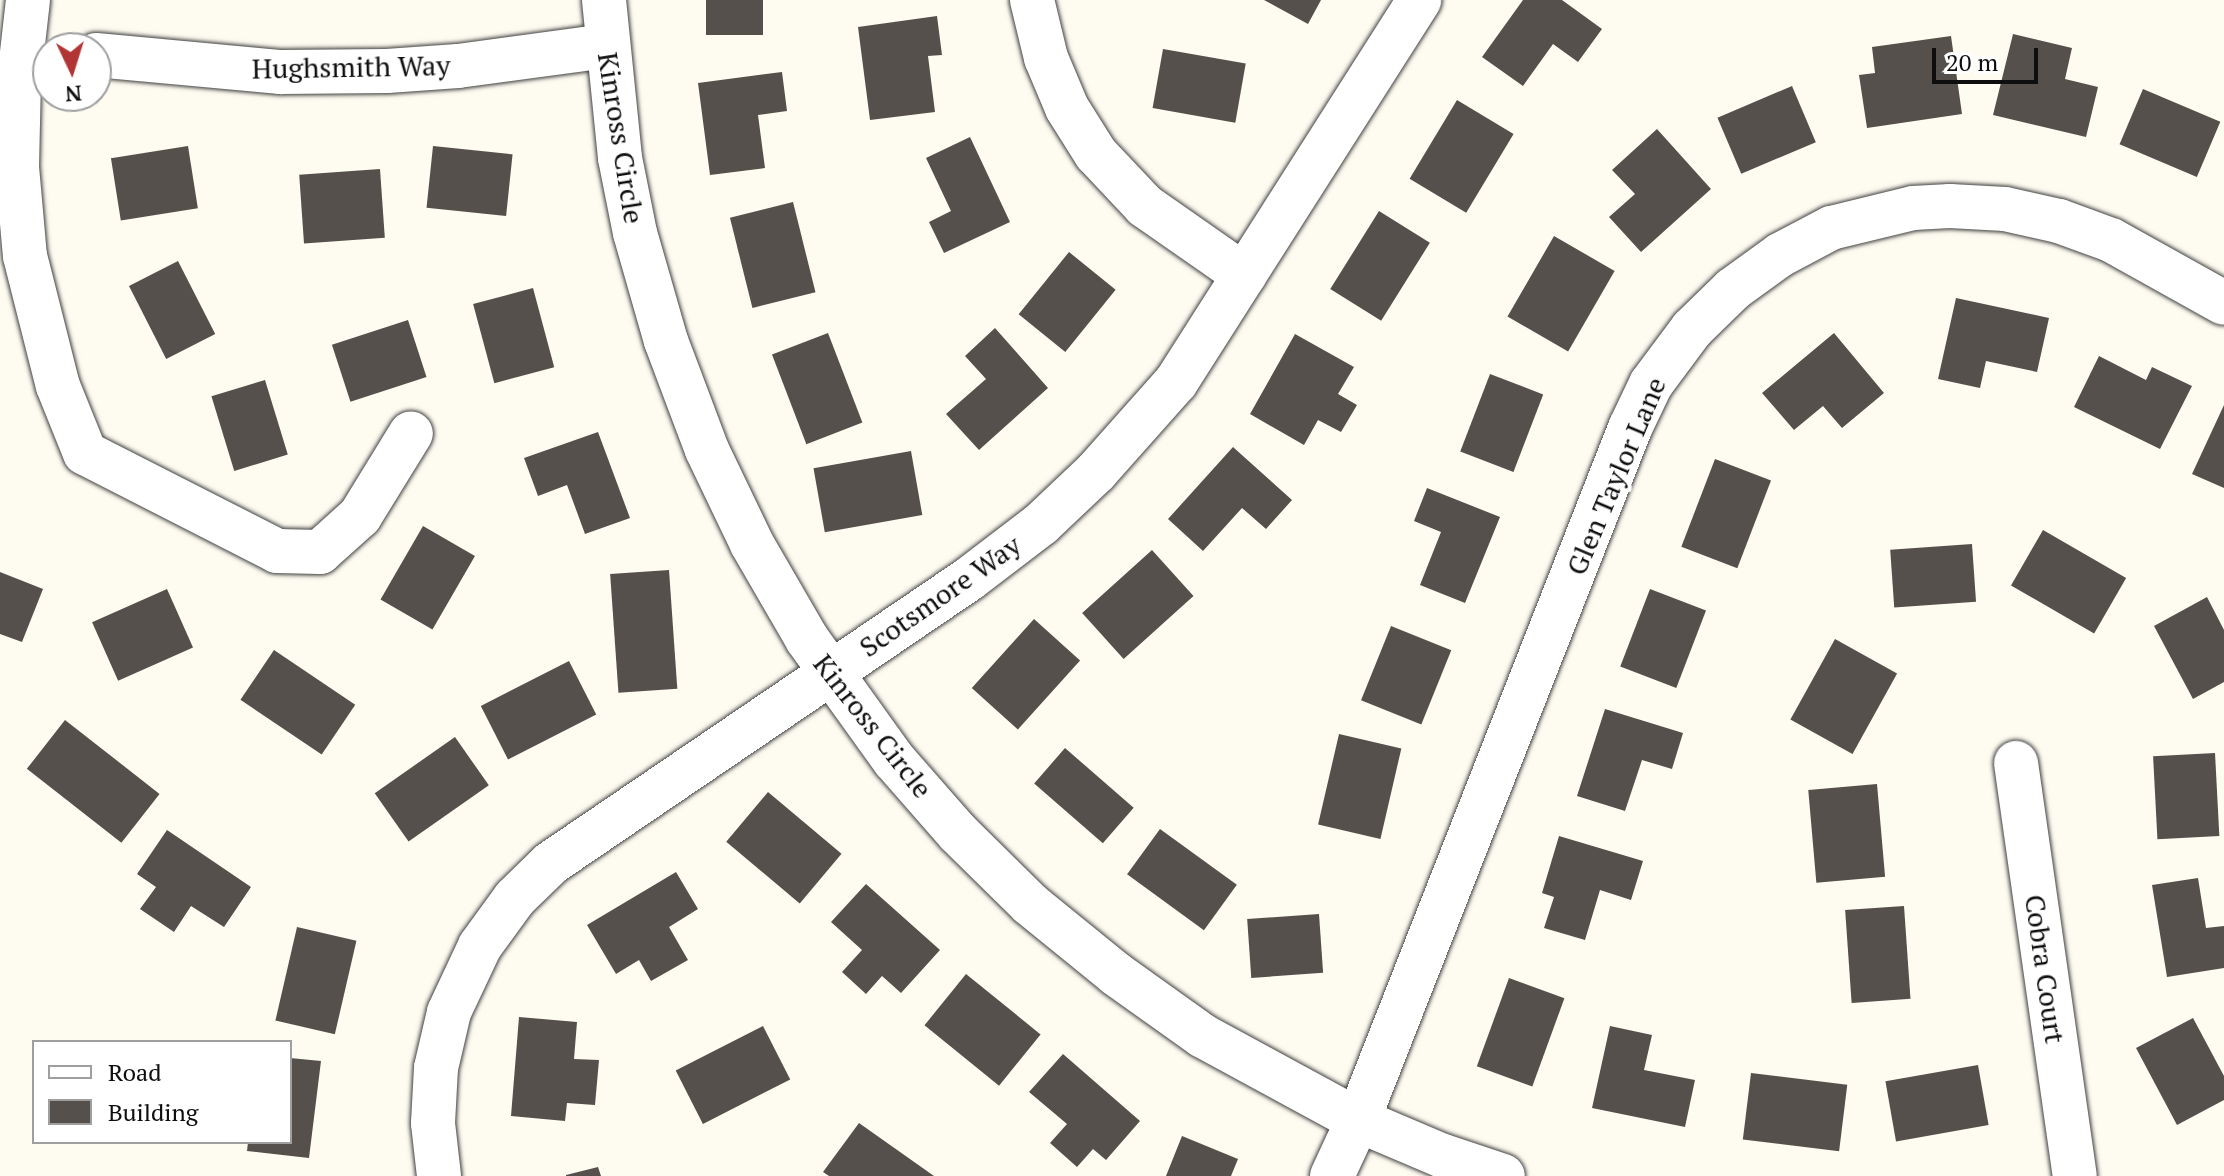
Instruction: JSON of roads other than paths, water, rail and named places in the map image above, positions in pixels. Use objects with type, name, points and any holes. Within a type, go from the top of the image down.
[{"type":"street","points":[[28,0],[33,32]]},
{"type":"street","name":"Kinross Circle","points":[[604,0],[606,46],[623,173],[635,233],[666,341],[707,450],[752,544],[829,673],[894,760],[958,833],[1030,904],[1116,974],[1203,1036],[1358,1120],[1503,1176]]},
{"type":"street","points":[[1032,0],[1046,58],[1067,108],[1096,154],[1145,206],[1244,275]]},
{"type":"street","name":"Scotsmore Way","points":[[439,1176],[433,1123],[435,1082],[449,1012],[480,946],[515,898],[551,863],[969,579],[1041,524],[1096,472],[1176,382],[1419,0]]},
{"type":"street","name":"Hughsmith Way","points":[[112,56],[281,72],[387,71],[458,66],[606,46]]},
{"type":"street","points":[[32,68],[17,167],[25,256],[58,386],[85,453],[277,551],[320,552],[360,516],[411,433]]},
{"type":"street","name":"Glen Taylor Lane","points":[[1332,1176],[1358,1120],[1630,428],[1668,359],[1733,289],[1780,255],[1831,228],[1913,208],[1950,206],[2005,209],[2059,221],[2111,240],[2224,303]]},
{"type":"street","name":"Cobra Court","points":[[2016,763],[2075,1176]]}]
